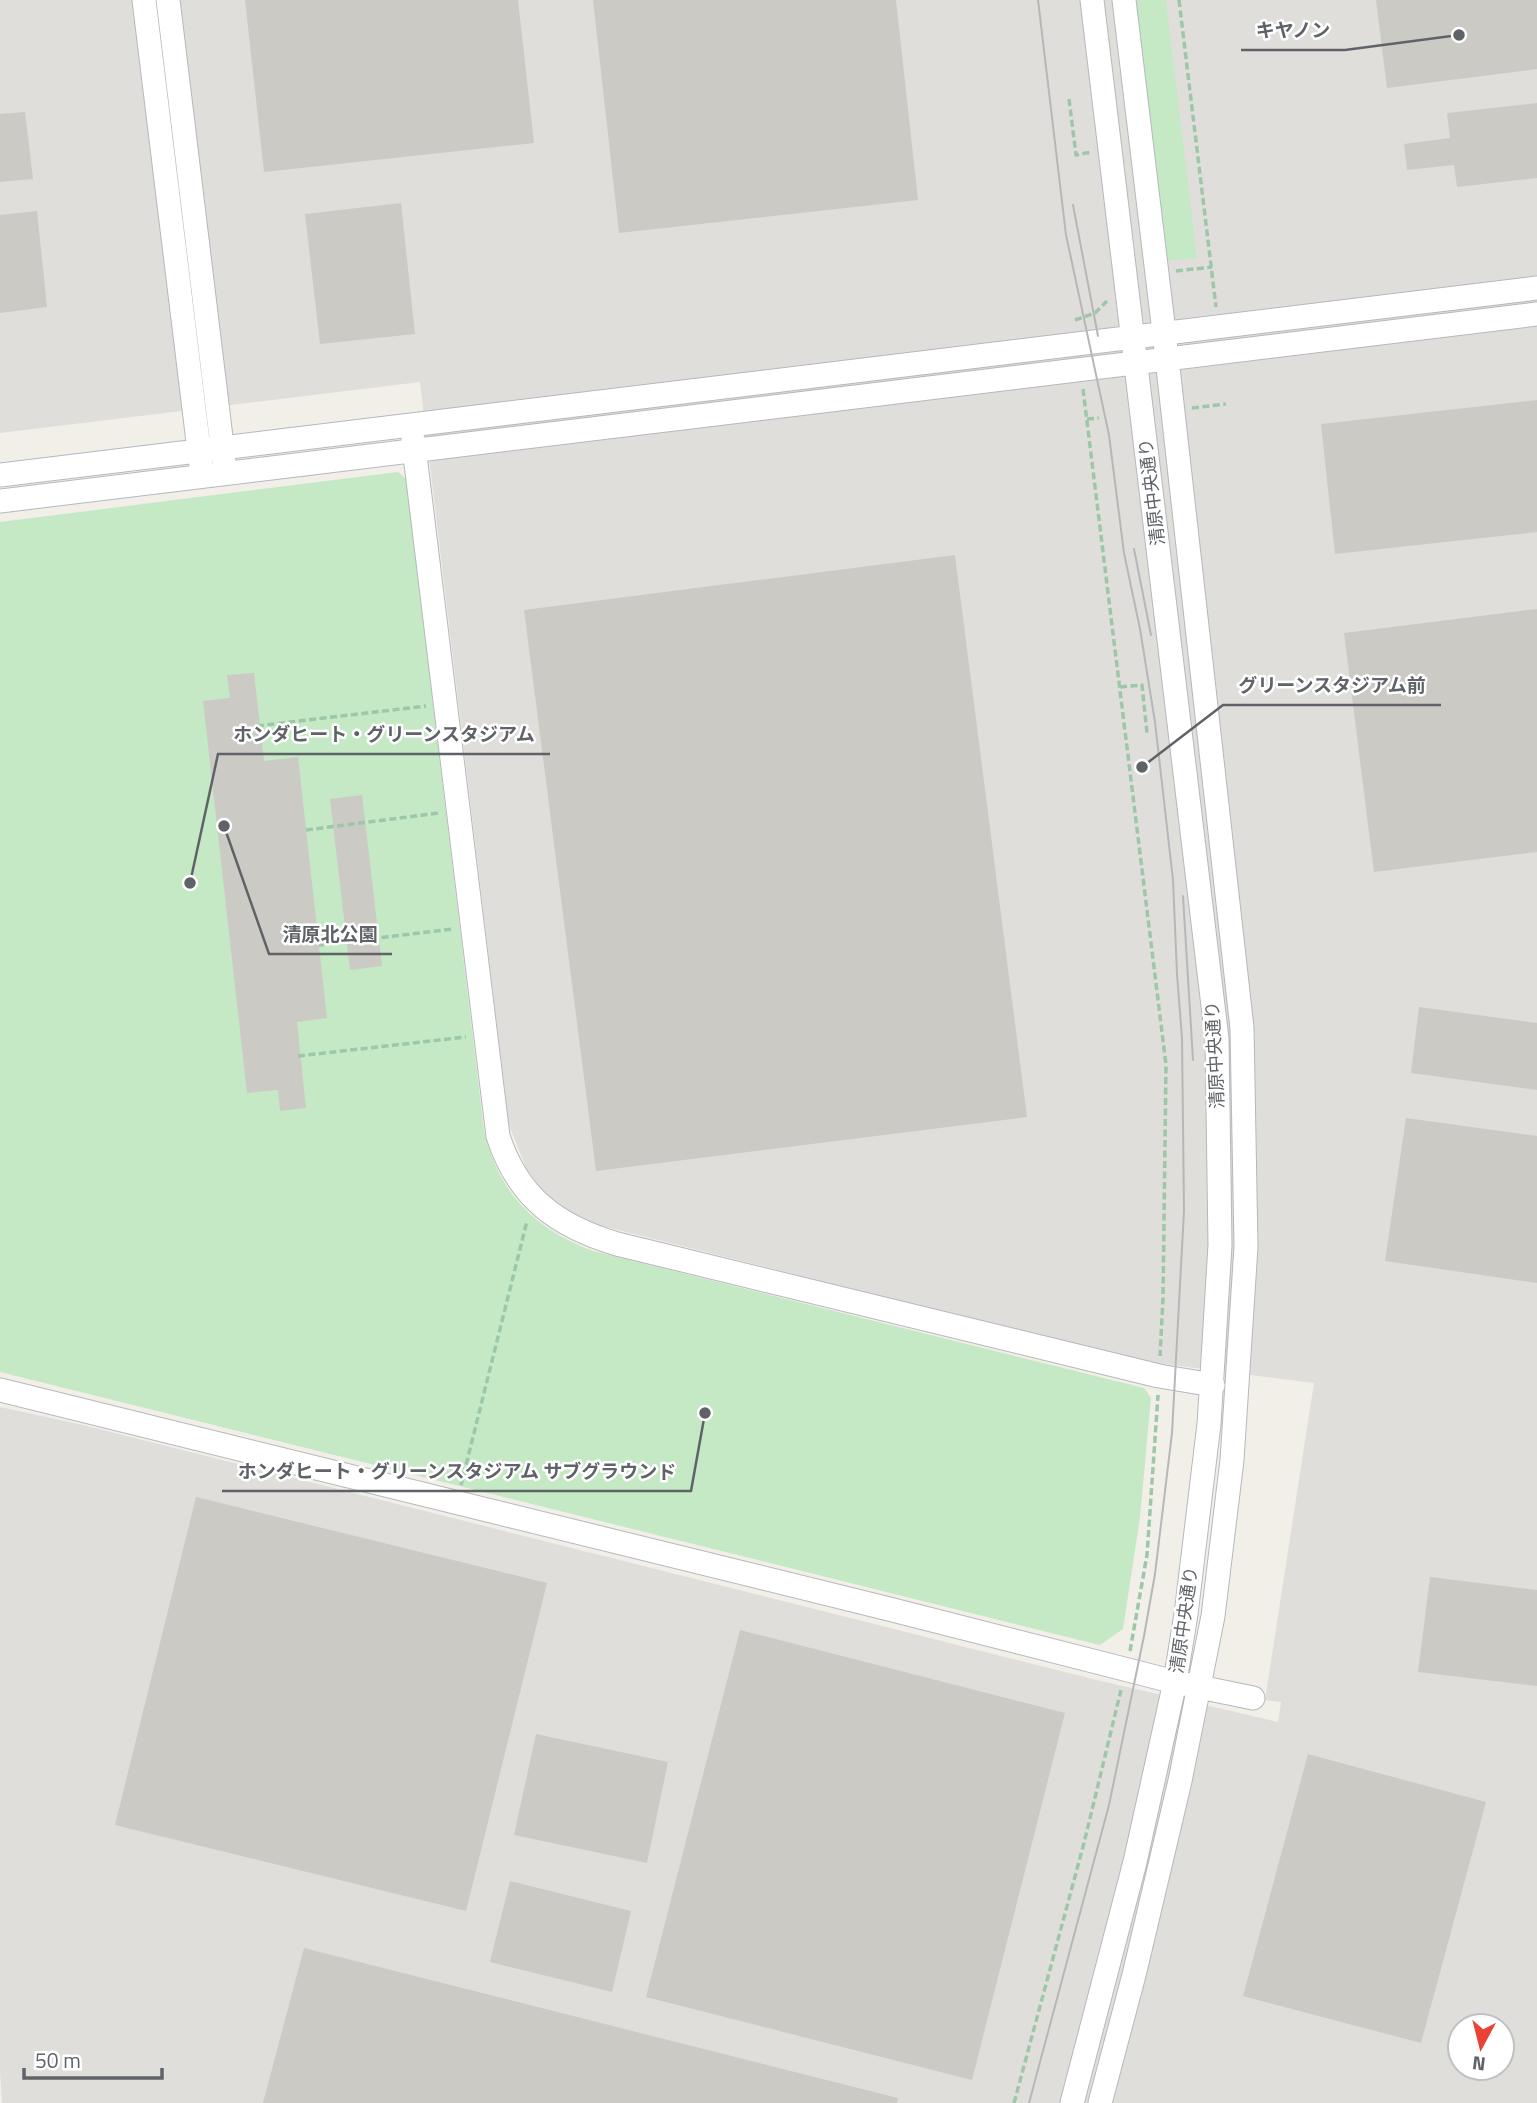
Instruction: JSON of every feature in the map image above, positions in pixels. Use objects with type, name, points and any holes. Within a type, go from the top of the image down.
[{"type":"street","points":[[144,0],[202,476]]},
{"type":"street","points":[[168,0],[226,474]]},
{"type":"street","name":"清原中央通り","points":[[1072,2103],[1132,1876],[1175,1682],[1188,1600],[1213,1385],[1220,1245],[1217,1039],[1092,0]]},
{"type":"street","name":"清原中央通り","points":[[1100,2103],[1146,1924],[1200,1688],[1215,1602],[1238,1386],[1246,1247],[1242,1028],[1124,0]]},
{"type":"street","points":[[0,475],[1537,288]]},
{"type":"street","points":[[0,501],[1537,314]]},
{"type":"street","points":[[411,426],[498,1136],[514,1175],[528,1193],[544,1209],[568,1226],[617,1244],[1159,1376],[1213,1385]]},
{"type":"street","points":[[0,1390],[1175,1682],[1253,1698]]},
{"type":"path","points":[[1179,0],[1216,307]]},
{"type":"path","points":[[1069,99],[1076,155],[1095,152]]},
{"type":"path","points":[[1167,272],[1212,267]]},
{"type":"path","points":[[1083,387],[1166,1065],[1160,1361]]},
{"type":"path","points":[[1182,409],[1226,404]]},
{"type":"path","points":[[1087,419],[1099,418]]},
{"type":"path","points":[[1120,687],[1142,685],[1147,733]]},
{"type":"path","points":[[257,726],[435,705]]},
{"type":"path","points":[[306,830],[448,812]]},
{"type":"path","points":[[319,946],[462,928]]},
{"type":"path","points":[[298,1056],[475,1036]]},
{"type":"path","points":[[460,1490],[530,1210]]},
{"type":"path","points":[[1013,2103],[1084,1843],[1135,1628],[1147,1555],[1158,1393]]},
{"type":"shaded area","points":[[0,0],[1537,0],[1537,2103],[2,2103],[0,1407],[83,1425],[1097,1680],[1278,1722],[1281,1702],[1265,1700],[1314,1383],[1141,1361],[594,1224],[568,1211],[545,1194],[527,1170],[509,1125],[420,382],[0,433]]},
{"type":"green space","points":[[1135,0],[1166,0],[1197,258],[1166,261]]},
{"type":"green space","points":[[398,472],[406,479],[484,1131],[499,1173],[509,1190],[522,1206],[552,1231],[593,1251],[1144,1388],[1151,1398],[1140,1517],[1123,1629],[1100,1645],[0,1372],[0,522]]},
{"type":"building","points":[[245,0],[518,0],[534,143],[264,172]]},
{"type":"building","points":[[593,0],[896,0],[918,200],[619,233]]},
{"type":"building","points":[[1376,0],[1537,0],[1537,69],[1387,88]]},
{"type":"building","points":[[1537,103],[1537,178],[1457,187],[1454,165],[1407,170],[1404,144],[1450,138],[1447,113]]},
{"type":"building","points":[[25,112],[33,179],[0,182],[0,114]]},
{"type":"building","points":[[401,203],[415,334],[320,344],[305,214]]},
{"type":"building","points":[[37,211],[47,307],[0,313],[0,215]]},
{"type":"building","points":[[1537,400],[1537,532],[1335,554],[1321,424]]},
{"type":"building","points":[[955,555],[1027,1117],[596,1171],[524,610]]},
{"type":"building","points":[[1537,609],[1537,852],[1374,872],[1344,633]]},
{"type":"building","points":[[254,673],[264,761],[298,757],[327,1018],[297,1022],[306,1108],[280,1111],[278,1090],[247,1093],[203,701],[230,698],[227,675]]},
{"type":"building","points":[[362,795],[382,966],[350,970],[330,799]]},
{"type":"building","points":[[1419,1007],[1537,1023],[1537,1090],[1411,1073]]},
{"type":"building","points":[[1406,1118],[1537,1136],[1537,1283],[1385,1261]]},
{"type":"building","points":[[196,1497],[547,1583],[466,1911],[115,1825]]},
{"type":"building","points":[[1430,1577],[1537,1590],[1537,1686],[1418,1672]]},
{"type":"building","points":[[740,1630],[1065,1713],[972,2080],[646,1997]]},
{"type":"building","points":[[536,1734],[668,1762],[647,1863],[514,1835]]},
{"type":"building","points":[[1308,1754],[1486,1802],[1421,2043],[1243,1996]]},
{"type":"building","points":[[510,1881],[631,1911],[612,1992],[490,1962]]},
{"type":"building","points":[[304,1948],[898,2098],[897,2103],[263,2103]]},
{"type":"tram line","points":[[1029,2103],[1109,1805],[1155,1574],[1172,1433],[1184,1211],[1182,1038],[1173,880],[1155,722],[1124,553],[1109,435],[1066,235],[1038,0]]},
{"type":"tram line","points":[[1073,205],[1098,336]]},
{"type":"tram line","points":[[1134,549],[1151,635]]},
{"type":"tram line","points":[[1183,896],[1193,1060]]},
{"type":"place","name":"キヤノン","points":[[1459,35]]},
{"type":"place","name":"グリーンスタジアム前","points":[[1142,767]]},
{"type":"place","name":"清原北公園","points":[[224,826]]},
{"type":"place","name":"ホンダヒート・グリーンスタジアム","points":[[190,883]]},
{"type":"place","name":"ホンダヒート・グリーンスタジアム サブグラウンド","points":[[705,1413]]}]
